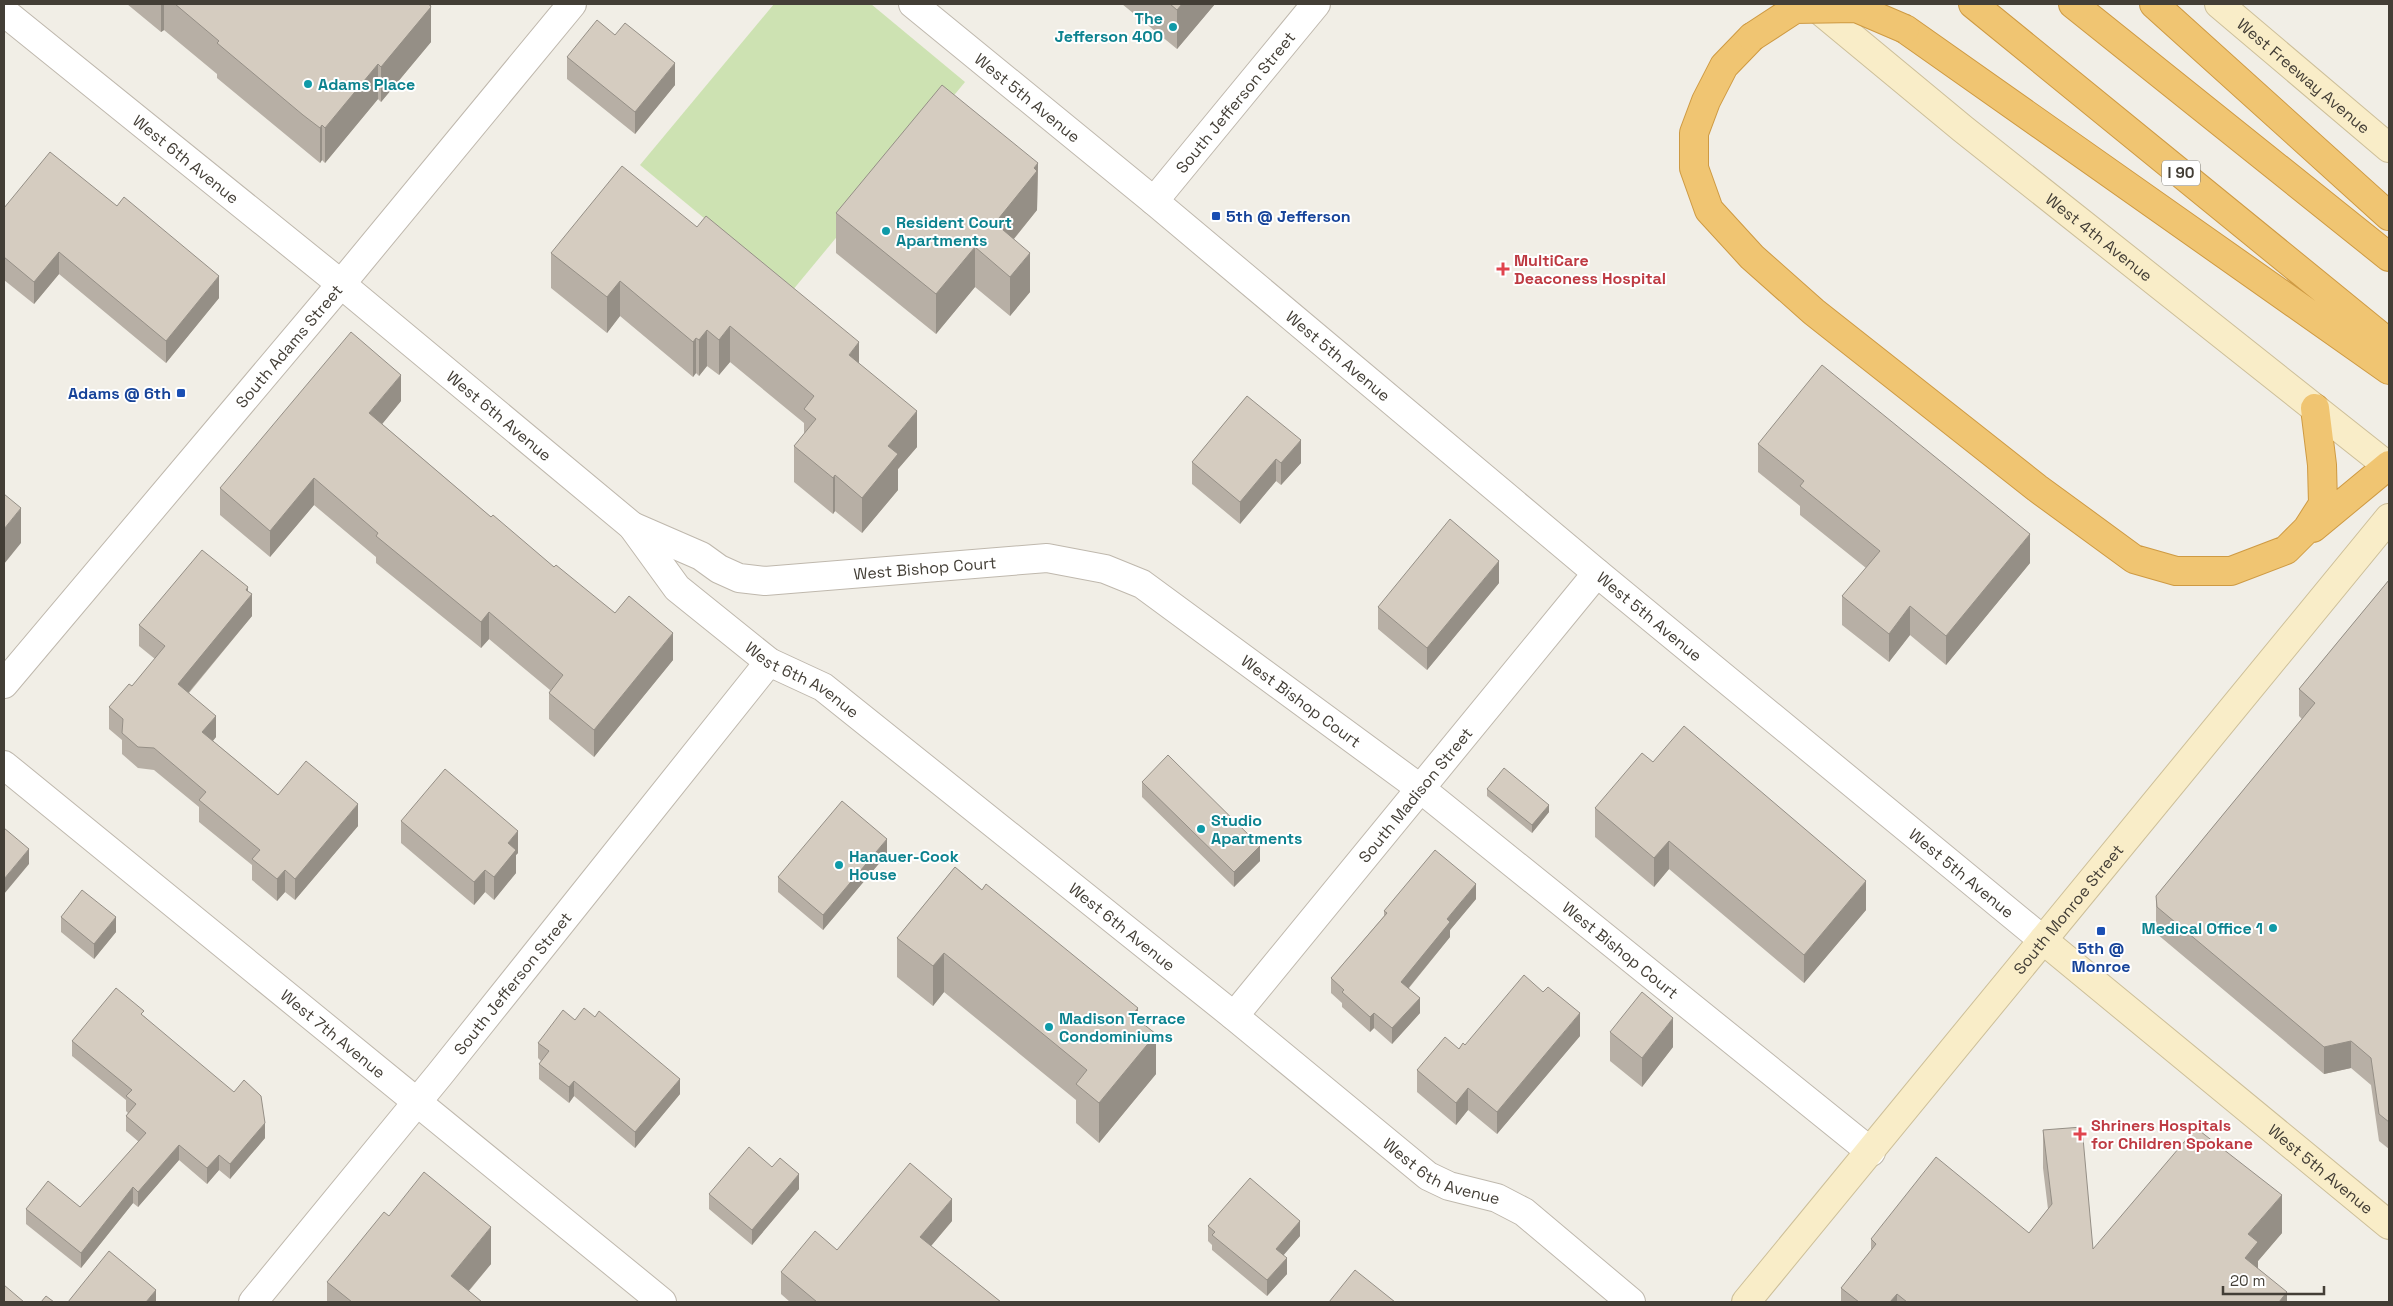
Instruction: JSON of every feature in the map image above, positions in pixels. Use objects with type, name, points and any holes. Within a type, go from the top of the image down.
[{"type":"highway","name":"I 90","points":[[1973,4],[2389,343]]},
{"type":"highway","points":[[2073,4],[2389,257]]},
{"type":"highway","points":[[2154,4],[2389,216]]},
{"type":"highway","points":[[2389,370],[1906,29],[1856,8],[1795,9],[1752,37],[1724,66],[1706,101],[1694,133],[1694,168],[1709,210],[1752,257],[1837,330],[2037,488],[2134,559],[2176,571],[2231,572],[2286,550],[2389,466]]},
{"type":"highway","points":[[2286,550],[2307,529],[2323,504],[2322,463],[2315,408]]},
{"type":"street","name":"South Adams Street","points":[[4,684],[341,284],[572,4]]},
{"type":"street","name":"West 5th Avenue","points":[[913,4],[1154,201],[1596,573],[2389,1225]]},
{"type":"street","name":"South Jefferson Street","points":[[1154,201],[1316,4]]},
{"type":"street","name":"West 4th Avenue","points":[[1812,4],[1971,135],[2389,466]]},
{"type":"street","name":"West Freeway Avenue","points":[[2219,4],[2389,148]]},
{"type":"street","name":"West 6th Avenue","points":[[4,12],[341,284],[632,526],[677,588],[769,662],[823,687],[1234,1016],[1428,1176],[1449,1186],[1497,1198],[1524,1212],[1631,1302]]},
{"type":"street","name":"South Monroe Street","points":[[1746,1302],[2389,518]]},
{"type":"street","name":"West Bishop Court","points":[[632,526],[701,556],[719,569],[740,578],[765,580],[1047,558],[1105,569],[1142,584],[1421,789],[1870,1152]]},
{"type":"street","name":"South Madison Street","points":[[1234,1016],[1596,573]]},
{"type":"street","name":"South Jefferson Street","points":[[253,1302],[418,1101],[769,662]]},
{"type":"street","name":"West 7th Avenue","points":[[4,765],[662,1302]]},
{"type":"green space","points":[[774,4],[871,4],[965,82],[792,291],[640,165]]},
{"type":"building","name":"Adams Place","points":[[175,4],[429,4],[431,7],[381,67],[378,64],[325,128],[322,125],[320,128],[217,43],[219,41]]},
{"type":"building","points":[[1170,4],[1182,4],[1177,10]]},
{"type":"building","points":[[597,20],[615,35],[625,23],[675,63],[635,112],[567,57]]},
{"type":"building","points":[[942,85],[1038,163],[1034,168],[1037,171],[995,223],[1030,253],[1010,277],[975,247],[936,294],[836,213]]},
{"type":"building","points":[[50,152],[117,206],[124,197],[219,276],[166,341],[59,252],[34,282],[4,257],[4,208]]},
{"type":"building","points":[[622,166],[697,227],[706,216],[859,342],[849,355],[917,411],[888,446],[898,454],[862,498],[835,475],[833,478],[794,446],[816,419],[804,409],[814,396],[730,326],[719,340],[707,330],[699,340],[696,338],[693,342],[620,281],[607,297],[551,253]]},
{"type":"building","points":[[351,332],[401,375],[369,413],[491,517],[493,515],[554,567],[556,565],[615,613],[629,596],[673,633],[594,730],[549,693],[563,675],[489,612],[481,622],[376,536],[378,533],[314,478],[270,531],[220,488]]},
{"type":"building","points":[[1822,365],[2030,534],[1946,636],[1910,606],[1889,634],[1842,596],[1880,551],[1800,486],[1804,481],[1758,444]]},
{"type":"building","points":[[1247,396],[1301,440],[1281,463],[1276,459],[1240,502],[1192,462]]},
{"type":"building","points":[[4,494],[21,508],[4,529]]},
{"type":"building","points":[[1450,519],[1499,561],[1427,648],[1378,607]]},
{"type":"building","points":[[202,550],[248,587],[246,590],[252,594],[178,684],[216,716],[202,732],[278,795],[306,761],[358,804],[295,879],[285,870],[277,879],[252,859],[260,850],[199,800],[206,792],[154,748],[138,747],[122,733],[123,719],[109,707],[129,684],[132,686],[165,646],[139,625]]},
{"type":"building","name":"Medical Office 1","points":[[2389,580],[2389,1122],[2379,1114],[2371,1058],[2351,1041],[2324,1047],[2157,907],[2156,896],[2315,703],[2299,689]]},
{"type":"building","points":[[1684,726],[1866,881],[1804,955],[1669,841],[1654,858],[1595,808],[1642,753],[1653,762]]},
{"type":"building","name":"Studio Apartments","points":[[1168,755],[1260,846],[1234,872],[1142,782]]},
{"type":"building","points":[[1504,768],[1549,805],[1532,825],[1487,789]]},
{"type":"building","points":[[445,769],[518,831],[508,843],[516,850],[494,877],[485,870],[474,882],[401,821]]},
{"type":"building","name":"Hanauer-Cook House","points":[[842,801],[887,839],[823,915],[778,877]]},
{"type":"building","points":[[4,828],[29,849],[4,879]]},
{"type":"building","points":[[1435,850],[1476,884],[1447,919],[1450,922],[1401,982],[1420,998],[1392,1028],[1374,1013],[1370,1017],[1342,992],[1344,990],[1331,978],[1387,913],[1384,911]]},
{"type":"building","points":[[955,867],[982,890],[986,884],[1138,1008],[1132,1015],[1156,1034],[1099,1103],[1076,1084],[1087,1070],[944,953],[933,966],[897,938]]},
{"type":"building","points":[[82,890],[116,917],[94,944],[61,917]]},
{"type":"building","points":[[1524,975],[1543,992],[1548,987],[1580,1013],[1497,1112],[1468,1088],[1456,1103],[1417,1070],[1445,1037],[1459,1049],[1463,1043],[1465,1045]]},
{"type":"building","points":[[116,988],[144,1011],[141,1014],[234,1092],[244,1080],[261,1096],[265,1123],[230,1164],[219,1155],[207,1168],[179,1145],[138,1192],[133,1187],[81,1253],[26,1209],[48,1181],[80,1207],[146,1133],[126,1116],[136,1104],[126,1096],[132,1090],[72,1041]]},
{"type":"building","points":[[1642,992],[1673,1018],[1642,1058],[1610,1032]]},
{"type":"building","points":[[584,1008],[595,1017],[599,1011],[680,1079],[635,1132],[574,1081],[569,1087],[539,1064],[549,1051],[538,1043],[563,1010],[575,1020]]},
{"type":"building","points":[[2082,1127],[2093,1249],[2196,1128],[2282,1195],[2248,1234],[2258,1242],[2245,1258],[2287,1292],[2279,1302],[1907,1302],[1897,1294],[1890,1302],[1859,1302],[1841,1288],[1876,1244],[1871,1239],[1936,1157],[2029,1233],[2052,1204],[2043,1130]]},
{"type":"building","points":[[749,1147],[772,1167],[780,1158],[799,1174],[752,1230],[709,1194]]},
{"type":"building","points":[[910,1163],[952,1199],[920,1237],[1001,1302],[817,1302],[781,1272],[815,1231],[837,1250]]},
{"type":"building","points":[[424,1172],[491,1227],[451,1276],[482,1302],[352,1302],[327,1282],[384,1212],[389,1216]]},
{"type":"building","points":[[1250,1178],[1300,1221],[1276,1249],[1287,1258],[1267,1280],[1212,1235],[1215,1232],[1208,1226]]},
{"type":"building","points":[[109,1251],[156,1290],[146,1302],[68,1302]]},
{"type":"building","points":[[1355,1270],[1395,1302],[1329,1302]]},
{"type":"building","points":[[4,1285],[24,1302],[4,1302]]},
{"type":"building","points":[[46,1296],[54,1302],[41,1302]]},
{"type":"place","name":"The Jefferson 400","points":[[1173,27]]},
{"type":"place","name":"Adams Place","points":[[308,84]]},
{"type":"place","name":"5th @ Jefferson","points":[[1216,216]]},
{"type":"place","name":"Resident Court Apartments","points":[[886,231]]},
{"type":"place","name":"MultiCare Deaconess Hospital","points":[[1503,269]]},
{"type":"place","name":"Adams @ 6th","points":[[181,393]]},
{"type":"place","name":"Studio Apartments","points":[[1201,829]]},
{"type":"place","name":"Hanauer-Cook House","points":[[839,865]]},
{"type":"place","name":"Medical Office 1","points":[[2273,928]]},
{"type":"place","name":"5th @ Monroe","points":[[2101,931]]},
{"type":"place","name":"Madison Terrace Condominiums","points":[[1049,1027]]},
{"type":"place","name":"Shriners Hospitals for Children Spokane","points":[[2080,1134]]}]
